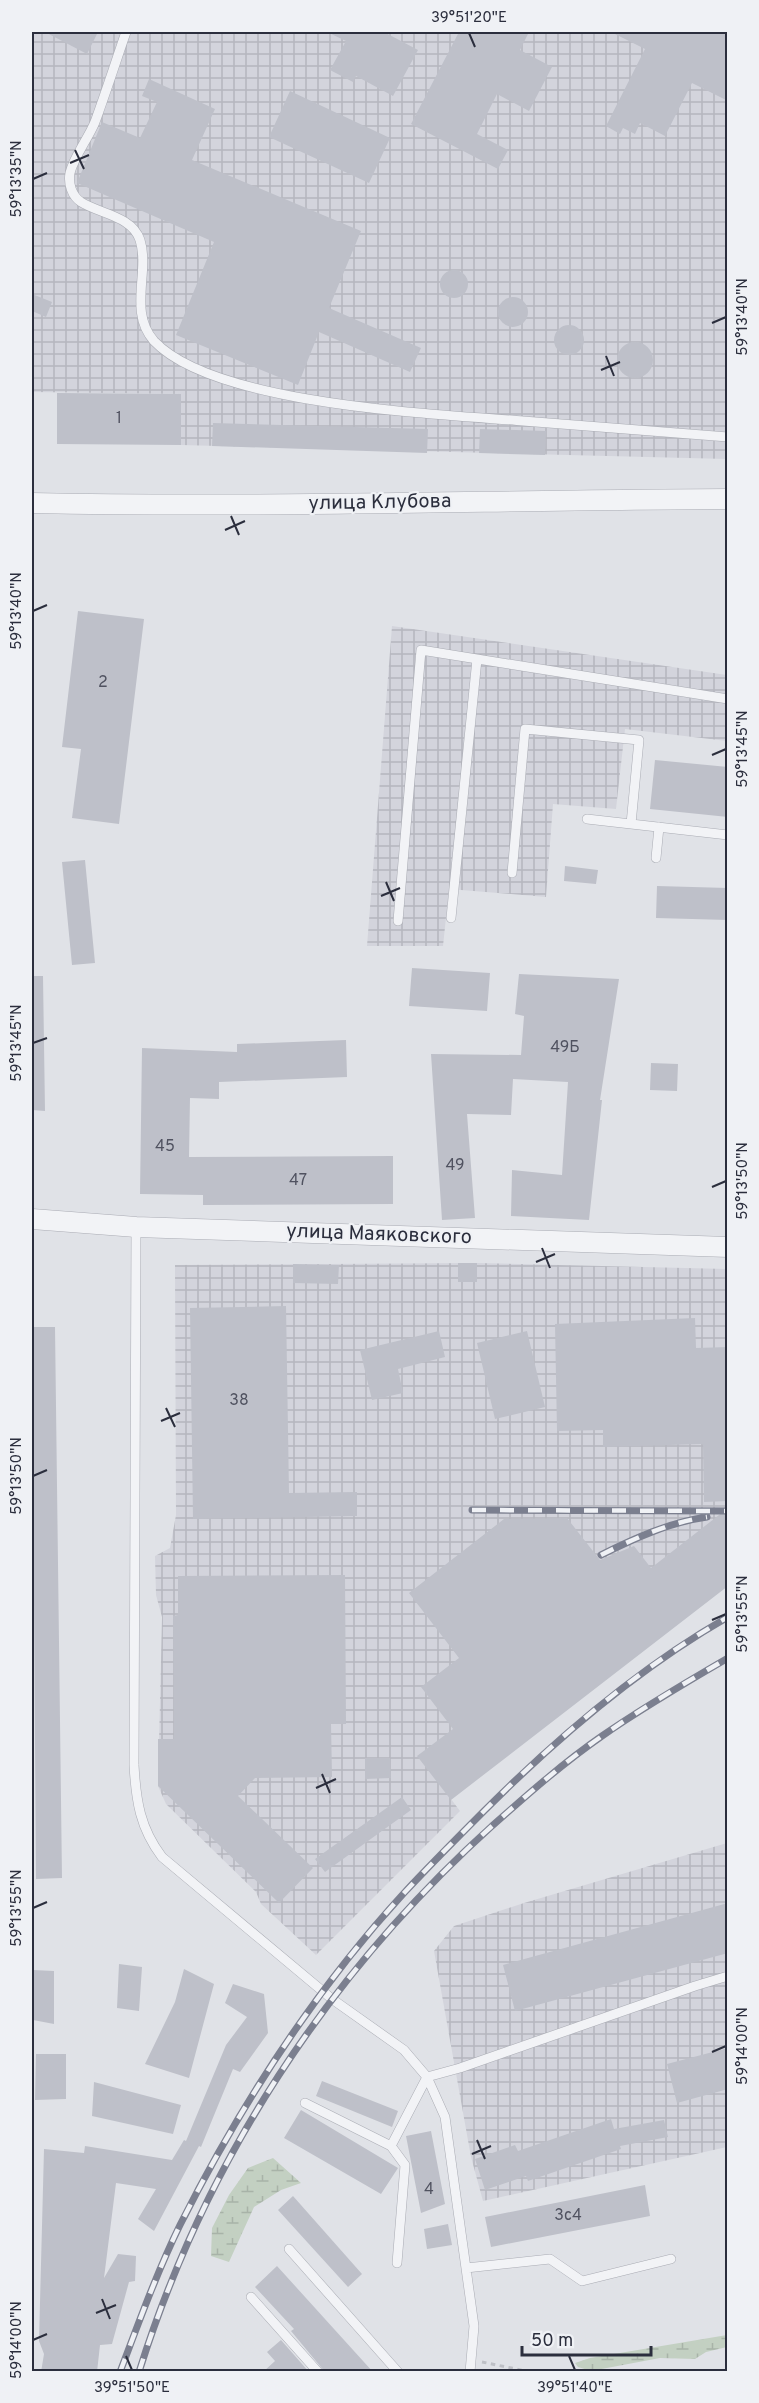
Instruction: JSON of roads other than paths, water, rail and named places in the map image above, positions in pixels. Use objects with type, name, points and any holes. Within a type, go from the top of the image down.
[{"type":"street","name":"улица Клубова","points":[[32,503],[138,505],[728,500]]},
{"type":"street","name":"улица Маяковского","points":[[32,1219],[136,1227],[728,1247]]},
{"type":"lane","points":[[126,32],[94,123],[70,173],[70,189],[80,202],[132,226],[139,237],[142,251],[140,302],[142,316],[153,339],[172,356],[210,375],[279,394],[405,411],[728,437]]},
{"type":"lane","points":[[398,921],[421,650],[728,699]]},
{"type":"lane","points":[[451,918],[477,659]]},
{"type":"lane","points":[[512,873],[525,729],[639,740],[631,824]]},
{"type":"lane","points":[[587,819],[728,835]]},
{"type":"lane","points":[[656,858],[659,827]]},
{"type":"lane","points":[[136,1227],[134,1766],[136,1794],[142,1822],[150,1841],[162,1857],[332,1999],[404,2050],[427,2077],[445,2117],[474,2326],[470,2372]]},
{"type":"lane","points":[[391,2146],[427,2077],[460,2068],[728,1976]]},
{"type":"lane","points":[[306,2103],[391,2146],[405,2165],[398,2263]]},
{"type":"lane","points":[[289,2249],[398,2372]]},
{"type":"lane","points":[[466,2268],[550,2259],[582,2281],[671,2259]]},
{"type":"lane","points":[[251,2296],[318,2372]]},
{"type":"railway","points":[[472,1510],[728,1511]]},
{"type":"railway","points":[[601,1555],[666,1527],[707,1517]]},
{"type":"railway","points":[[120,2372],[148,2297],[180,2225],[203,2181],[254,2093],[339,1969],[414,1883],[540,1757],[630,1682],[694,1637],[728,1617]]},
{"type":"railway","points":[[139,2372],[166,2294],[199,2218],[236,2146],[279,2075],[326,2008],[377,1944],[432,1883],[492,1826],[559,1768],[633,1716],[728,1658]]}]
